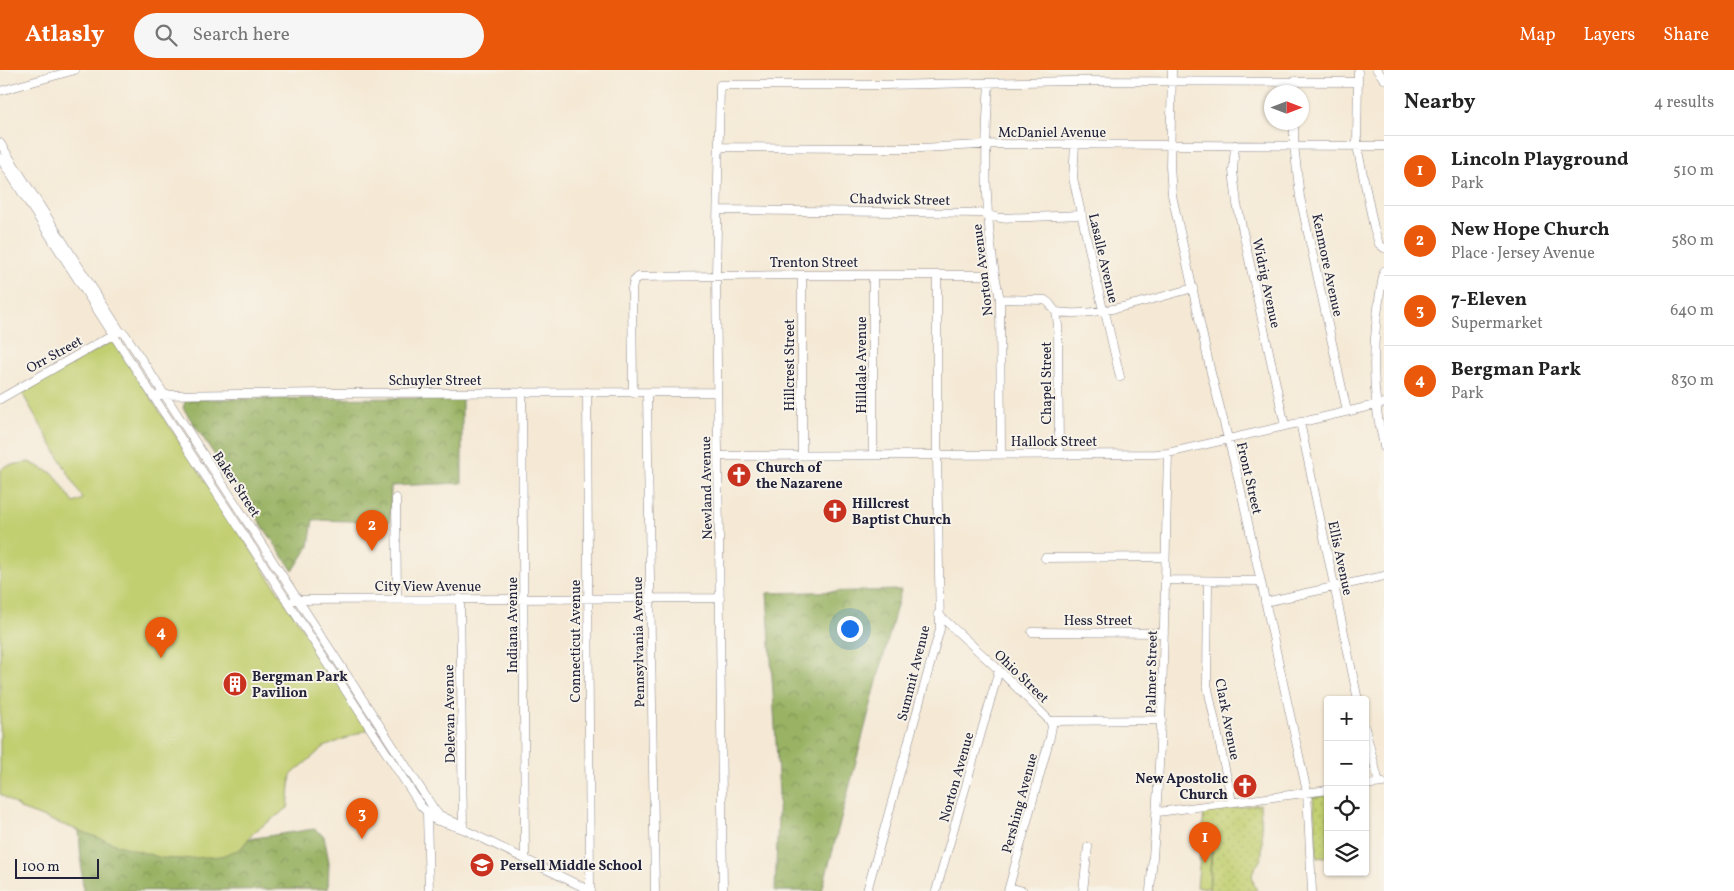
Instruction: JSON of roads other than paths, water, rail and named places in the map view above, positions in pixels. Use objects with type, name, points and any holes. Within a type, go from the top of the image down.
[{"type":"street","points":[[0,90],[75,70]]},
{"type":"street","name":"Front Street","points":[[1172,70],[1172,195],[1238,477],[1307,792],[1312,891]]},
{"type":"street","points":[[1377,70],[1384,79]]},
{"type":"street","points":[[1358,72],[1358,146],[1376,234],[1379,244],[1384,248]]},
{"type":"street","points":[[989,83],[1073,80],[1358,82]]},
{"type":"street","name":"Newland Avenue","points":[[723,891],[716,275],[720,85],[989,83]]},
{"type":"street","name":"Norton Avenue","points":[[989,83],[986,144],[988,214],[995,275],[1000,299],[1000,454]]},
{"type":"street","name":"Kenmore Avenue","points":[[1294,130],[1300,197],[1347,411]]},
{"type":"street","name":"Baker Street","points":[[0,143],[154,396],[352,703],[427,813],[435,820],[463,829],[581,889],[590,891]]},
{"type":"street","name":"McDaniel Avenue","points":[[719,147],[867,148],[986,144],[1384,146]]},
{"type":"street","name":"Lasalle Avenue","points":[[1075,144],[1073,178],[1120,377]]},
{"type":"street","name":"Widrig Avenue","points":[[1234,145],[1233,171],[1237,204],[1284,426]]},
{"type":"street","name":"Baker Street","points":[[0,158],[116,333]]},
{"type":"street","name":"Chadwick Street","points":[[718,210],[981,213],[1000,218],[1082,215]]},
{"type":"street","points":[[1384,272],[1378,306],[1380,329],[1375,358],[1384,447]]},
{"type":"street","name":"Trenton Street","points":[[633,393],[632,298],[634,280],[638,277],[802,274],[995,275]]},
{"type":"street","name":"Hillcrest Street","points":[[802,274],[802,455]]},
{"type":"street","name":"Hilldale Avenue","points":[[873,275],[873,455]]},
{"type":"street","name":"Summit Avenue","points":[[867,891],[940,630],[938,614],[937,275]]},
{"type":"street","points":[[1000,299],[1045,300],[1056,312],[1070,314],[1103,310],[1193,288]]},
{"type":"street","name":"Chapel Street","points":[[1056,312],[1058,325],[1058,454]]},
{"type":"street","name":"Baker Street","points":[[116,333],[125,334],[422,792],[438,814],[456,822],[463,829]]},
{"type":"street","name":"Orr Street","points":[[0,399],[116,333]]},
{"type":"street","name":"Indiana Avenue","points":[[522,392],[525,859]]},
{"type":"street","name":"Connecticut Avenue","points":[[587,392],[590,891]]},
{"type":"street","name":"Schuyler Street","points":[[154,396],[717,392]]},
{"type":"street","name":"Pennsylvania Avenue","points":[[647,393],[655,891]]},
{"type":"street","name":"Hallock Street","points":[[718,456],[1168,453],[1380,404]]},
{"type":"street","name":"Ellis Avenue","points":[[1300,422],[1357,696]]},
{"type":"street","name":"Palmer Street","points":[[1150,891],[1158,812],[1162,720],[1168,453]]},
{"type":"street","points":[[396,498],[397,598]]},
{"type":"street","points":[[1045,558],[1166,557]]},
{"type":"street","points":[[1265,602],[1384,576]]},
{"type":"street","points":[[1165,580],[1260,581]]},
{"type":"street","name":"Clark Avenue","points":[[1208,581],[1207,684],[1232,802]]},
{"type":"street","name":"Delevan Avenue","points":[[460,598],[463,829]]},
{"type":"street","name":"City View Avenue","points":[[286,600],[720,598]]},
{"type":"street","name":"Ohio Street","points":[[938,614],[999,670],[1050,721],[1162,720]]},
{"type":"street","name":"Hess Street","points":[[1032,632],[1164,633]]},
{"type":"street","name":"Norton Avenue","points":[[936,891],[999,670]]},
{"type":"street","name":"Pershing Avenue","points":[[1009,889],[1050,737],[1052,726],[1050,721]]},
{"type":"street","points":[[1369,741],[1382,783],[1369,785]]},
{"type":"street","points":[[1158,812],[1324,790]]},
{"type":"street","points":[[422,792],[426,802],[427,813],[428,891]]},
{"type":"street","points":[[428,833],[435,826],[446,824]]},
{"type":"street","points":[[1083,891],[1088,847]]},
{"type":"street","points":[[1009,889],[1023,891]]},
{"type":"place","name":"Church of the Nazarene","points":[[739,475]]},
{"type":"place","name":"Hillcrest Baptist Church","points":[[835,511]]},
{"type":"place","name":"New Hope Church","points":[[372,551]]},
{"type":"place","name":"Bergman Park","points":[[161,658]]},
{"type":"place","name":"Bergman Park Pavilion","points":[[235,684]]},
{"type":"place","name":"New Apostolic Church","points":[[1245,786]]},
{"type":"place","name":"7-Eleven","points":[[362,839]]},
{"type":"place","name":"Lincoln Playground","points":[[1205,863]]},
{"type":"place","name":"Persell Middle School","points":[[482,865]]}]
